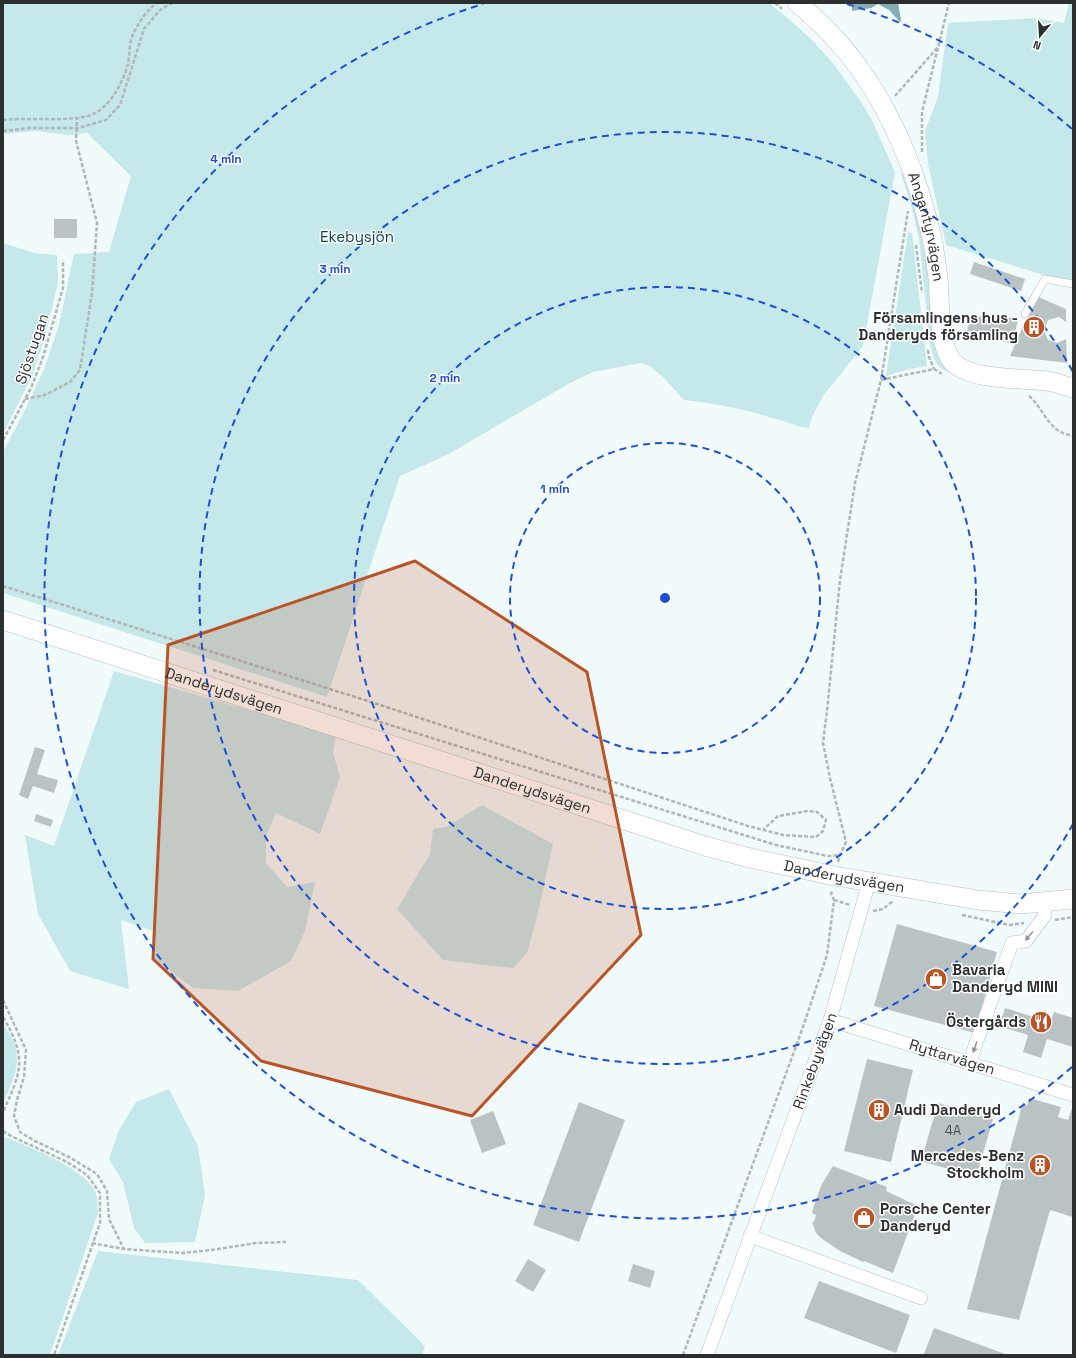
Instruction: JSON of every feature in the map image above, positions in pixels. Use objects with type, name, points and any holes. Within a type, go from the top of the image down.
[{"type":"street","name":"Angantyrvägen","points":[[791,7],[827,29],[850,56],[885,108],[911,167],[927,215],[938,277],[945,348],[953,362],[965,370],[977,374],[1052,382],[1073,388]]},
{"type":"street","name":"Danderydsvägen","points":[[3,620],[705,846],[784,866],[978,900],[1021,904],[1044,903],[1073,899]]},
{"type":"street","name":"Rinkebyvägen","points":[[707,1355],[830,1020],[869,882]]},
{"type":"street","points":[[969,1063],[1012,943],[1026,941],[1045,916],[1044,903]]},
{"type":"street","name":"Ryttarvägen","points":[[830,1020],[1073,1095]]},
{"type":"street","points":[[750,1236],[921,1298]]},
{"type":"lane","points":[[1025,314],[1045,279],[1073,284]]},
{"type":"path","points":[[3,120],[89,116],[105,106],[117,91],[127,66],[133,35],[146,12],[157,3]]},
{"type":"path","points":[[3,131],[30,128],[78,128],[106,120],[120,105],[144,29],[160,10],[172,3]]},
{"type":"path","points":[[775,3],[791,7]]},
{"type":"path","points":[[911,167],[919,162],[922,154],[922,112],[949,3]]},
{"type":"path","points":[[885,108],[938,46]]},
{"type":"path","points":[[25,399],[45,395],[70,382],[80,370],[92,293],[97,223],[76,141],[78,128],[77,117]]},
{"type":"path","points":[[907,204],[910,217]]},
{"type":"path","points":[[209,668],[776,845],[828,856],[840,856],[846,842],[823,743],[840,580],[855,483],[881,380],[908,211]]},
{"type":"path","points":[[915,243],[922,300]]},
{"type":"path","name":"Sjöstugan","points":[[3,440],[31,388],[42,357],[63,288],[63,260]]},
{"type":"path","points":[[928,343],[929,357],[934,369]]},
{"type":"path","points":[[3,586],[368,701],[763,830],[783,835],[816,837],[823,831],[826,820],[817,812],[808,811],[778,816],[763,830]]},
{"type":"path","points":[[683,1355],[803,1027],[827,955],[834,900]]},
{"type":"path","points":[[3,1000],[26,1050],[24,1076],[14,1116],[20,1132],[69,1157],[97,1174],[107,1191],[109,1219],[124,1249]]},
{"type":"path","points":[[3,1017],[19,1050],[20,1063],[18,1076],[3,1112]]},
{"type":"path","points":[[3,1131],[67,1162],[87,1175],[100,1193],[100,1223],[54,1355]]},
{"type":"path","points":[[92,1243],[124,1249],[182,1253],[256,1243],[286,1242]]},
{"type":"highlighted area","points":[[415,561],[587,672],[641,935],[472,1116],[261,1061],[153,959],[168,645]]},
{"type":"green space","name":"Ekebysjön","points":[[3,3],[769,3],[812,40],[832,62],[871,118],[895,172],[863,346],[823,396],[812,417],[809,428],[743,410],[684,400],[663,377],[651,367],[641,363],[593,372],[568,384],[449,454],[400,476],[327,697],[3,593],[3,452],[44,369],[59,325],[74,254],[109,252],[131,176],[87,133],[68,135],[36,131],[3,134]]},
{"type":"green space","points":[[1069,3],[1073,3],[1073,280],[1060,280],[946,245],[928,164],[925,131],[938,97],[948,23],[1036,18],[1064,23]]},
{"type":"green space","points":[[905,172],[922,223],[937,349],[944,366],[956,375],[944,370],[938,365],[930,345],[919,238],[910,201],[901,174]]},
{"type":"green space","points":[[908,232],[912,233],[927,366],[909,369],[886,376]]},
{"type":"green space","points":[[3,243],[34,253],[57,255],[58,283],[46,333],[33,374],[3,434]]},
{"type":"green space","points":[[114,671],[336,735],[333,753],[340,777],[320,834],[276,813],[266,836],[266,863],[287,887],[315,882],[305,931],[291,961],[238,991],[193,988],[152,957],[153,931],[121,920],[129,989],[70,971],[38,914],[25,835],[54,846]]},
{"type":"green space","points":[[482,805],[553,844],[537,917],[527,953],[513,968],[443,960],[397,909],[430,854],[433,829],[446,827]]},
{"type":"green space","points":[[3,1023],[14,1043],[17,1059],[13,1081],[3,1103]]},
{"type":"green space","points":[[169,1089],[198,1146],[205,1195],[195,1242],[145,1243],[134,1228],[123,1182],[109,1159],[119,1130],[136,1102]]},
{"type":"green space","points":[[3,1136],[57,1160],[71,1168],[83,1177],[92,1187],[97,1197],[98,1213],[50,1355],[3,1355]]},
{"type":"green space","points":[[98,1251],[358,1280],[425,1346],[422,1355],[58,1355]]},
{"type":"shaded area","points":[[852,3],[898,3],[901,20],[900,22],[889,10],[878,4],[871,8],[852,11]]},
{"type":"building","points":[[54,219],[77,219],[77,238],[54,238]]},
{"type":"building","points":[[974,262],[1025,279],[1021,291],[970,274]]},
{"type":"building","name":"Församlingens hus - Danderyds församling","points":[[1036,296],[1066,309],[1066,322],[1059,317],[1048,320],[1044,331],[1048,340],[1057,343],[1066,339],[1067,363],[1010,356]]},
{"type":"building","points":[[972,314],[1005,324],[1007,317],[1018,320],[1012,344],[967,331]]},
{"type":"building","points":[[35,747],[45,750],[37,774],[58,780],[54,793],[33,786],[28,799],[19,795]]},
{"type":"building","points":[[36,814],[53,820],[51,827],[34,821]]},
{"type":"building","name":"Bavaria Danderyd MINI","points":[[897,924],[997,952],[975,1033],[874,1006]]},
{"type":"building","points":[[1005,1008],[1050,1022],[1054,1012],[1073,1018],[1073,1047],[1047,1039],[1041,1058],[1023,1052],[1028,1035],[999,1026]]},
{"type":"building","name":"Audi Danderyd","points":[[867,1059],[913,1070],[891,1162],[844,1151]]},
{"type":"building","name":"Mercedes-Benz Stockholm","points":[[1029,1098],[1061,1107],[1058,1117],[1068,1120],[1073,1105],[1073,1217],[1050,1210],[1019,1320],[967,1309],[1023,1102],[1027,1106]]},
{"type":"building","points":[[579,1102],[625,1120],[579,1242],[533,1225]]},
{"type":"building","points":[[938,1103],[993,1119],[976,1177],[921,1161]]},
{"type":"building","points":[[493,1111],[506,1144],[482,1153],[470,1120]]},
{"type":"building","name":"Porsche Center Danderyd","points":[[833,1166],[887,1187],[886,1191],[918,1206],[893,1273],[864,1261],[863,1262],[840,1251],[816,1233],[812,1222],[814,1222],[816,1215],[812,1213],[814,1205],[822,1184]]},
{"type":"building","points":[[528,1259],[546,1270],[533,1292],[515,1281]]},
{"type":"building","points":[[633,1264],[655,1271],[650,1288],[628,1281]]},
{"type":"building","points":[[819,1281],[910,1315],[896,1353],[804,1318]]},
{"type":"building","points":[[934,1328],[1008,1355],[924,1354]]},
{"type":"place","name":"Församlingens hus - Danderyds församling","points":[[1034,327]]},
{"type":"place","name":"Bavaria Danderyd MINI","points":[[936,979]]},
{"type":"place","name":"Östergårds","points":[[1041,1022]]},
{"type":"place","name":"Audi Danderyd","points":[[879,1110]]},
{"type":"place","name":"Mercedes-Benz Stockholm","points":[[1040,1165]]},
{"type":"place","name":"Porsche Center Danderyd","points":[[864,1218]]}]
